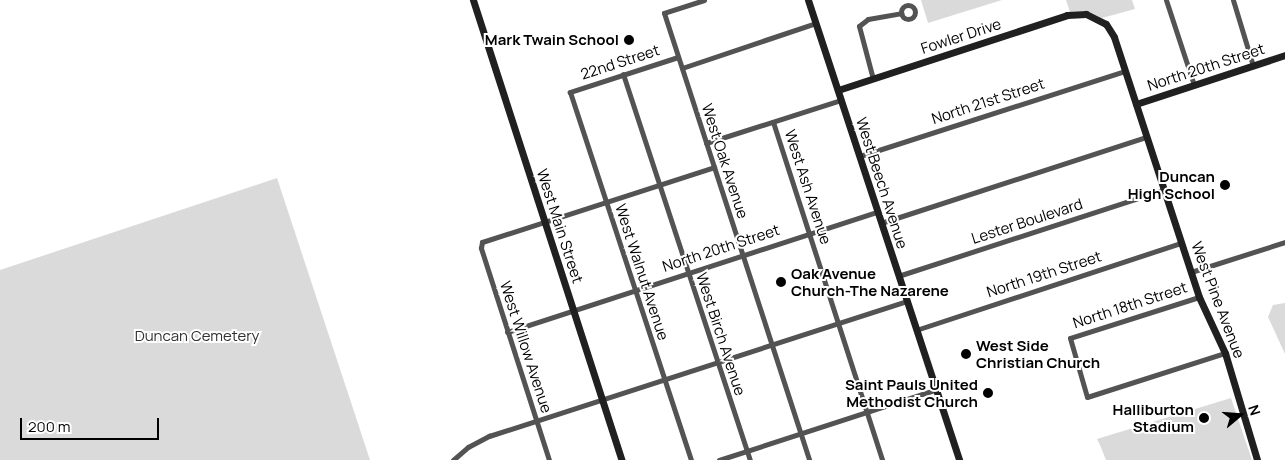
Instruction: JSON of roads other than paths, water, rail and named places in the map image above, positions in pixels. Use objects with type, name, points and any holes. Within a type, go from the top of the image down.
[{"type":"street","name":"West Main Street","points":[[473,0],[622,460]]},
{"type":"street","name":"West Oak Avenue","points":[[704,0],[664,13],[810,460]]},
{"type":"street","name":"West Beech Avenue","points":[[808,0],[959,460]]},
{"type":"street","points":[[1166,0],[1194,85]]},
{"type":"street","points":[[1232,0],[1253,66]]},
{"type":"street","points":[[873,79],[859,26],[868,19],[901,13]]},
{"type":"street","name":"Fowler Drive","points":[[838,90],[1067,15],[1093,16]]},
{"type":"street","name":"West Pine Avenue","points":[[1093,16],[1112,32],[1199,296],[1225,354],[1258,460]]},
{"type":"street","points":[[682,68],[816,23]]},
{"type":"street","name":"North 20th Street","points":[[1136,104],[1285,56]]},
{"type":"street","name":"22nd Street","points":[[570,92],[678,57]]},
{"type":"street","name":"North 21st Street","points":[[860,156],[1124,71]]},
{"type":"street","name":"West Birch Avenue","points":[[624,74],[750,460]]},
{"type":"street","name":"West Walnut Avenue","points":[[570,92],[691,460]]},
{"type":"street","points":[[706,143],[841,100]]},
{"type":"street","name":"West Ash Avenue","points":[[773,122],[882,460]]},
{"type":"street","points":[[881,223],[1146,137]]},
{"type":"street","points":[[545,221],[714,167]]},
{"type":"street","name":"Lester Boulevard","points":[[898,276],[1163,190]]},
{"type":"street","name":"North 20th Street","points":[[507,332],[877,212]]},
{"type":"street","name":"West Willow Avenue","points":[[545,221],[482,242],[481,248],[549,460]]},
{"type":"street","points":[[1191,272],[1285,242]]},
{"type":"street","name":"North 19th Street","points":[[916,330],[1181,243]]},
{"type":"street","name":"North 18th Street","points":[[1199,296],[1070,338],[1087,398],[1225,354]]},
{"type":"street","points":[[454,460],[477,442],[906,301]]},
{"type":"street","points":[[719,460],[935,390]]},
{"type":"place","name":"Mark Twain School","points":[[629,40]]},
{"type":"place","name":"Duncan High School","points":[[1225,185]]},
{"type":"place","name":"Oak Avenue Church-The Nazarene","points":[[781,282]]},
{"type":"place","name":"West Side Christian Church","points":[[966,354]]},
{"type":"place","name":"Saint Pauls United Methodist Church","points":[[988,393]]},
{"type":"place","name":"Halliburton Stadium","points":[[1204,418]]},
{"type":"park label","name":"Duncan Cemetery","points":[[197,336]]}]
